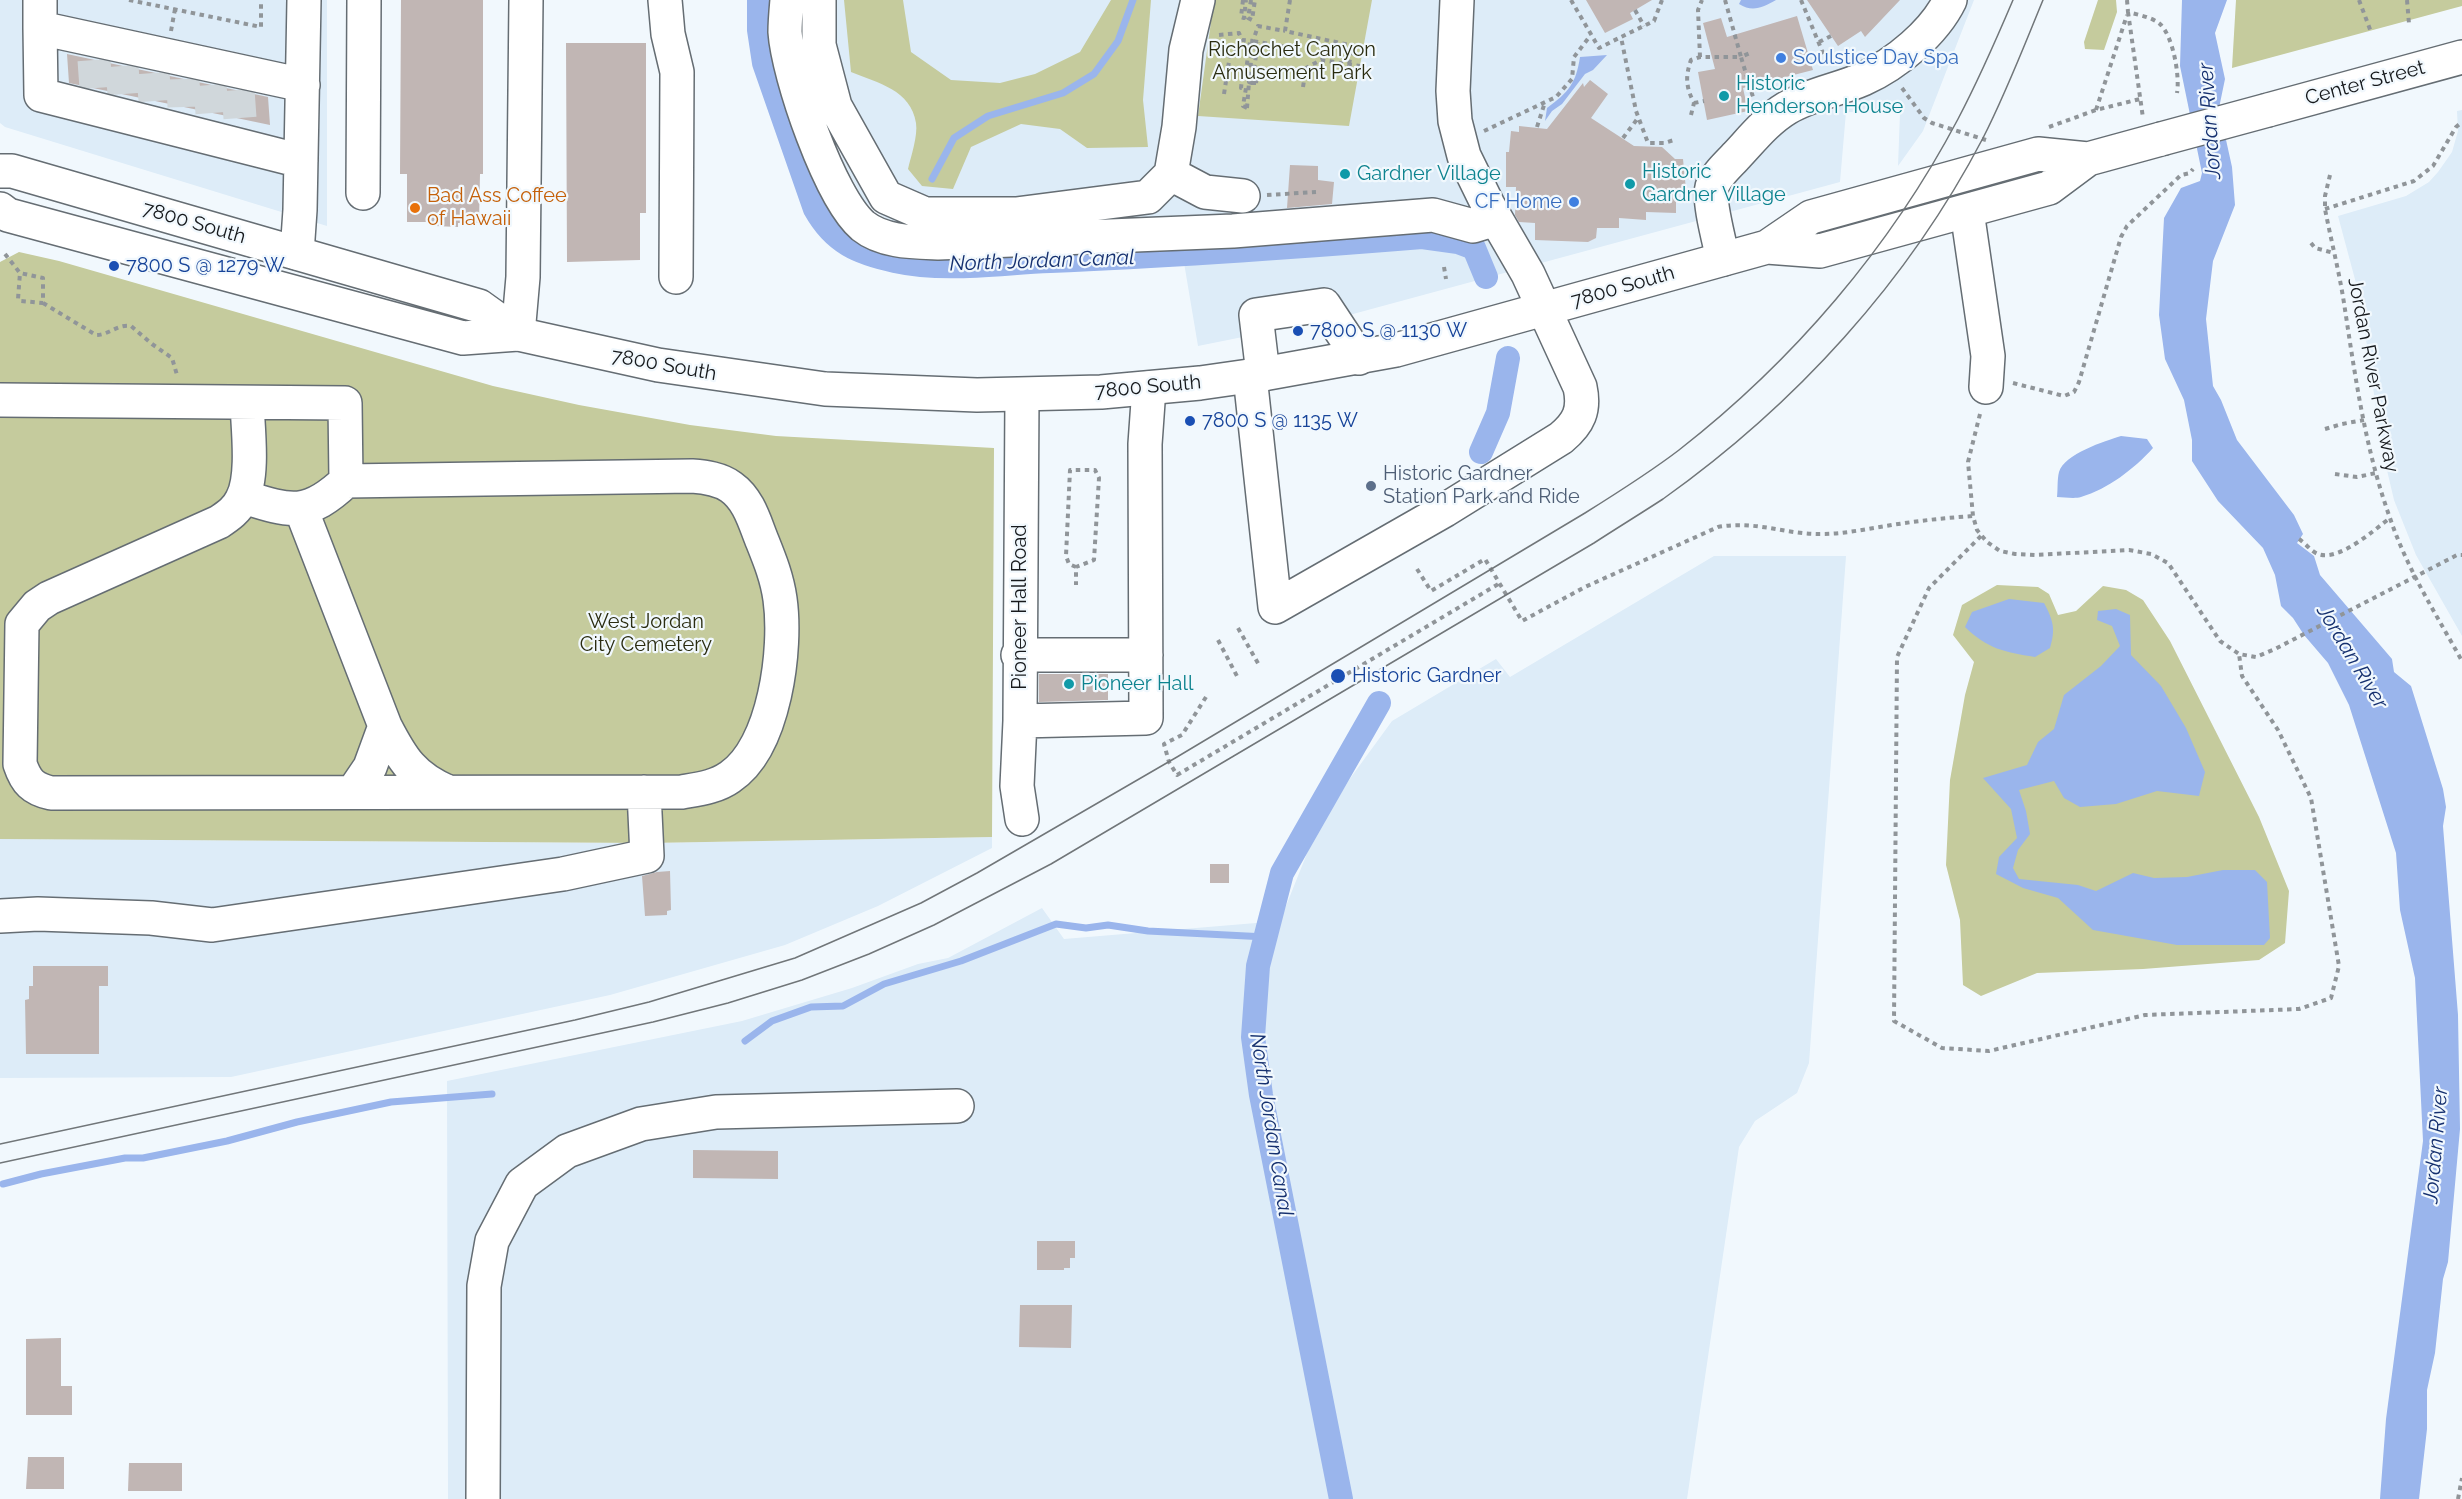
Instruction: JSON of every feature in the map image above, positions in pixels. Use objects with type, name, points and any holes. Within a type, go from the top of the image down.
[{"type":"main road","points":[[297,253],[304,0]]},
{"type":"main road","points":[[363,193],[364,0]]},
{"type":"main road","points":[[518,334],[523,277],[526,0]]},
{"type":"main road","points":[[665,0],[668,34],[677,72],[676,277]]},
{"type":"main road","points":[[787,0],[785,33],[790,63],[801,100],[832,183],[853,216],[864,227],[891,238],[938,243],[1233,231],[1433,215],[1473,226],[1496,219]]},
{"type":"main road","points":[[819,0],[819,45],[835,106],[886,197],[925,214],[1016,214],[1148,197],[1171,174],[1179,127],[1186,50],[1198,0]]},
{"type":"main road","points":[[1359,358],[1324,305],[1256,315],[1256,375],[1275,607],[1445,510],[1561,438],[1572,429],[1580,416],[1582,407],[1580,387],[1528,274],[1496,219],[1464,156],[1455,121],[1453,76],[1457,0]]},
{"type":"main road","points":[[1723,259],[1713,212],[1712,187],[1724,169],[1759,132],[1787,108],[1818,94],[1863,79],[1887,66],[1938,20],[1950,0]]},
{"type":"main road","points":[[40,14],[41,95],[303,85]]},
{"type":"main road","points":[[40,14],[168,90],[301,161]]},
{"type":"main road","name":"Center Street","points":[[2268,110],[2462,57]]},
{"type":"main road","name":"7800 South","points":[[0,209],[8,215],[463,338],[518,334],[658,365],[775,383],[882,392],[1022,395],[1149,388],[1256,375],[1359,358],[1767,247],[1811,217],[2038,154],[2088,159],[2268,110]]},
{"type":"main road","name":"7800 South","points":[[1767,247],[1820,251],[2049,189],[2088,159]]},
{"type":"main road","name":"7800 South","points":[[0,171],[12,171],[479,306],[518,334]]},
{"type":"main road","points":[[1171,174],[1205,192],[1243,196]]},
{"type":"main road","points":[[1967,211],[1988,356],[1986,387]]},
{"type":"main road","points":[[1020,722],[1146,718],[1145,444],[1149,388]]},
{"type":"main road","name":"Pioneer Hall Road","points":[[1022,395],[1018,655],[1020,722],[1017,786],[1022,819]]},
{"type":"main road","points":[[0,400],[247,404],[345,403],[346,481]]},
{"type":"main road","points":[[244,497],[268,505],[301,509],[325,499],[346,481],[693,476],[721,482],[740,495],[748,506],[774,572],[780,599],[783,632],[773,704],[761,736],[751,753],[731,777],[701,789],[682,792],[51,793],[38,790],[24,776],[19,748],[22,624],[37,606],[69,588],[219,522],[237,508],[244,497],[248,478],[247,404]]},
{"type":"main road","points":[[301,509],[385,726],[398,751],[410,768],[423,779],[449,792]]},
{"type":"main road","points":[[1018,655],[1146,655]]},
{"type":"main road","points":[[352,792],[370,767],[385,726]]},
{"type":"main road","points":[[0,916],[38,914],[151,918],[212,925],[563,874],[647,856],[644,792]]},
{"type":"main road","points":[[483,1499],[484,1286],[492,1241],[522,1184],[567,1151],[641,1124],[716,1112],[957,1106]]},
{"type":"path","points":[[129,0],[192,11],[261,27],[261,0]]},
{"type":"path","points":[[1285,31],[1290,0]]},
{"type":"path","points":[[1571,0],[1599,48],[1654,21],[1662,0]]},
{"type":"path","points":[[1700,57],[1698,10],[1702,0]]},
{"type":"path","points":[[1725,0],[1753,97]]},
{"type":"path","points":[[1801,0],[1826,58]]},
{"type":"path","points":[[2127,0],[2140,99],[2154,141]]},
{"type":"path","points":[[2359,0],[2371,32]]},
{"type":"path","points":[[2407,0],[2409,24]]},
{"type":"path","points":[[1635,10],[1644,26]]},
{"type":"path","points":[[2128,12],[2159,22],[2167,32],[2177,69],[2177,93]]},
{"type":"path","points":[[2096,110],[2128,12]]},
{"type":"path","points":[[1254,42],[1247,108],[1243,106],[1246,88],[1241,88],[1242,78],[1245,78],[1254,42],[1258,26],[1363,48]]},
{"type":"path","points":[[1189,34],[1215,37],[1222,33],[1239,33],[1242,40],[1292,48]]},
{"type":"path","points":[[1480,136],[1486,129],[1556,97],[1572,79],[1574,57],[1590,36]]},
{"type":"path","points":[[1819,42],[1831,36]]},
{"type":"path","points":[[1621,37],[1638,117],[1647,143],[1664,144],[1674,140]]},
{"type":"path","points":[[1224,94],[1230,55],[1254,42]]},
{"type":"path","points":[[1349,64],[1353,45]]},
{"type":"path","points":[[1691,115],[1694,103],[1686,88],[1686,73],[1691,60],[1700,57],[1741,57],[1752,52]]},
{"type":"path","points":[[1303,87],[1306,68],[1321,60],[1360,66]]},
{"type":"path","points":[[1887,66],[1917,109],[1932,123],[1989,140]]},
{"type":"path","points":[[1250,82],[1256,83],[1257,73]]},
{"type":"path","points":[[2044,128],[2096,110],[2140,99]]},
{"type":"path","points":[[1694,103],[1704,101]]},
{"type":"path","points":[[1537,127],[1545,102]]},
{"type":"path","points":[[1623,138],[1638,117]]},
{"type":"path","points":[[2325,209],[2414,181],[2433,166],[2456,127],[2462,122]]},
{"type":"path","points":[[2193,169],[2190,174],[2181,175],[2127,226],[2121,237],[2079,382],[2074,392],[2064,396],[2005,381],[1986,387],[1968,462],[1973,516],[1977,530],[2000,551],[2015,554],[2129,550],[2151,554],[2168,563],[2220,640],[2239,654],[2256,657],[2457,555],[2462,555]]},
{"type":"path","name":"Jordan River Parkway","points":[[2330,175],[2325,196],[2325,209],[2376,473],[2390,518],[2415,578],[2462,661]]},
{"type":"path","points":[[1243,196],[1316,192]]},
{"type":"path","points":[[2311,243],[2315,248],[2334,253]]},
{"type":"path","points":[[5,254],[20,273],[43,278],[43,303]]},
{"type":"path","points":[[1444,267],[1446,279]]},
{"type":"path","points":[[20,273],[18,299],[43,303],[96,335],[102,335],[119,326],[130,326],[172,358],[178,379]]},
{"type":"path","points":[[2325,429],[2342,423],[2364,420]]},
{"type":"path","points":[[1070,470],[1095,470],[1099,478],[1094,560],[1076,567],[1069,564],[1066,556],[1070,470]]},
{"type":"path","points":[[2335,474],[2357,477],[2376,473]]},
{"type":"path","points":[[1417,568],[1431,591],[1485,559],[1522,621],[1585,587],[1718,527],[1758,525],[1801,533],[1829,534],[1915,521],[1973,516]]},
{"type":"path","points":[[2299,539],[2318,554],[2331,555],[2348,548],[2390,518]]},
{"type":"path","points":[[1982,536],[1929,588],[1897,657],[1894,1021],[1942,1048],[1989,1051],[2145,1015],[2299,1009],[2331,998],[2338,966],[2311,798],[2278,730],[2242,676],[2239,654]]},
{"type":"path","points":[[1076,567],[1076,585]]},
{"type":"path","points":[[1206,697],[1182,735],[1164,744],[1169,762],[1177,776],[1500,583]]},
{"type":"path","points":[[1238,628],[1259,665]]},
{"type":"path","points":[[1218,640],[1238,678]]},
{"type":"path","points":[[2458,1499],[2462,1478]]},
{"type":"shaded area","points":[[0,0],[327,0],[327,226],[5,127],[0,123]]},
{"type":"shaded area","name":"Gardner Village","points":[[808,0],[1974,0],[1923,131],[1898,166],[1900,113],[1846,112],[1840,182],[1342,317],[1198,346],[1179,233],[934,234],[892,224],[864,201],[844,163],[821,94]]},
{"type":"shaded area","points":[[2462,110],[2462,636],[2416,555],[2394,500],[2382,449],[2360,298],[2338,216],[2406,196],[2429,182],[2452,152],[2458,131],[2457,111]]},
{"type":"shaded area","points":[[1714,556],[1846,556],[1809,1063],[1797,1093],[1755,1121],[1739,1147],[1687,1499],[448,1499],[447,1081],[742,1021],[852,988],[918,964],[948,958],[1042,908],[1064,939],[1280,921],[1312,841],[1349,780],[1392,721],[1496,659],[1510,677]]},
{"type":"shaded area","points":[[992,837],[992,848],[878,906],[785,945],[610,995],[231,1077],[0,1078],[0,839],[648,843]]},
{"type":"green space","points":[[844,0],[903,0],[911,52],[951,80],[1000,83],[1035,74],[1080,52],[1111,0],[1151,0],[1143,100],[1148,147],[1087,148],[1060,129],[1021,124],[971,147],[953,189],[922,186],[908,169],[915,140],[916,123],[908,103],[892,89],[851,72]]},
{"type":"green space","name":"Richochet Canyon Amusement Park","points":[[1214,0],[1372,0],[1349,126],[1198,116]]},
{"type":"green space","points":[[2098,0],[2116,0],[2117,12],[2104,50],[2085,49],[2084,42]]},
{"type":"green space","points":[[2236,0],[2462,0],[2462,6],[2232,68]]},
{"type":"green space","name":"West Jordan City Cemetery","points":[[19,252],[59,261],[493,386],[579,405],[690,425],[776,436],[994,448],[992,837],[648,843],[0,839],[0,262]]},
{"type":"green space","points":[[1997,585],[2038,587],[2049,594],[2058,615],[2076,611],[2103,586],[2126,590],[2143,600],[2170,641],[2259,817],[2289,891],[2285,943],[2259,960],[2143,969],[2037,973],[1981,996],[1963,985],[1960,920],[1946,865],[1950,780],[1965,695],[1974,662],[1953,635],[1962,605]]},
{"type":"water","points":[[1741,0],[1776,0],[1753,9],[1739,4]]},
{"type":"water","name":"Jordan River","points":[[2182,0],[2227,0],[2215,33],[2225,79],[2219,108],[2232,167],[2235,205],[2213,261],[2206,319],[2213,386],[2237,440],[2294,515],[2303,534],[2297,543],[2314,556],[2320,575],[2392,659],[2394,672],[2411,686],[2443,789],[2446,807],[2443,826],[2458,1015],[2460,1129],[2448,1262],[2443,1279],[2435,1353],[2427,1390],[2427,1429],[2419,1499],[2380,1499],[2386,1419],[2423,1141],[2415,978],[2400,910],[2396,853],[2349,705],[2328,663],[2281,606],[2275,575],[2263,548],[2218,501],[2192,461],[2192,440],[2184,400],[2165,359],[2159,315],[2164,218],[2181,188],[2200,181],[2202,173],[2180,66]]},
{"type":"water","points":[[1607,55],[1593,70],[1585,74],[1562,104],[1552,111],[1545,121],[1547,108],[1566,92],[1574,80],[1580,57]]},
{"type":"water","points":[[2121,436],[2147,439],[2153,448],[2129,471],[2111,484],[2078,498],[2057,497],[2058,478],[2062,465],[2086,449]]},
{"type":"water","points":[[2009,599],[2044,603],[2053,625],[2050,648],[2035,657],[2005,651],[1989,645],[1965,627],[1972,612]]},
{"type":"water","points":[[2116,609],[2130,615],[2131,655],[2161,686],[2186,728],[2205,772],[2199,796],[2157,791],[2116,804],[2080,807],[2064,798],[2054,781],[2019,790],[2030,834],[2018,850],[2013,868],[2019,879],[2078,885],[2096,891],[2133,873],[2154,878],[2187,877],[2223,870],[2255,870],[2267,882],[2270,938],[2264,945],[2177,945],[2093,930],[2058,898],[2023,888],[1996,874],[1999,857],[2017,838],[2011,809],[1983,778],[2027,765],[2038,742],[2054,729],[2064,695],[2101,666],[2120,646],[2112,626],[2097,620],[2098,611]]},
{"type":"building","points":[[401,0],[483,0],[483,174],[480,174],[479,223],[458,223],[458,227],[435,226],[435,222],[407,222],[407,174],[400,174]]},
{"type":"building","points":[[1586,0],[1652,0],[1630,13],[1633,19],[1605,33]]},
{"type":"building","points":[[1807,0],[1900,0],[1865,37],[1861,31],[1838,46]]},
{"type":"building","points":[[1797,16],[1813,70],[1743,88],[1748,111],[1707,120],[1698,72],[1715,69],[1703,23],[1721,18],[1727,37]]},
{"type":"building","points":[[566,43],[646,43],[646,213],[640,213],[640,260],[567,262]]},
{"type":"building","points":[[67,54],[268,97],[270,125],[69,83]]},
{"type":"building","name":"Historic Gardner Village","points":[[1590,80],[1608,94],[1591,118],[1634,146],[1662,147],[1675,159],[1683,159],[1686,190],[1676,190],[1676,213],[1646,212],[1646,220],[1619,218],[1619,228],[1597,228],[1596,238],[1588,242],[1535,240],[1535,223],[1519,222],[1515,215],[1516,187],[1506,187],[1506,152],[1509,152],[1511,131],[1519,132],[1519,126],[1547,129],[1583,83],[1584,87]]},
{"type":"building","points":[[1290,165],[1318,166],[1318,180],[1334,182],[1332,204],[1287,208]]},
{"type":"building","name":"Pioneer Hall","points":[[1039,674],[1108,674],[1108,700],[1039,702]]},
{"type":"building","points":[[1210,864],[1229,864],[1229,883],[1210,883]]},
{"type":"building","points":[[670,871],[671,910],[667,911],[667,915],[645,916],[642,876]]},
{"type":"building","points":[[33,966],[108,966],[108,986],[99,986],[99,1054],[26,1054],[25,1000],[29,999],[29,986],[33,986]]},
{"type":"building","points":[[693,1150],[778,1151],[778,1179],[693,1178]]},
{"type":"building","points":[[1037,1241],[1075,1241],[1075,1258],[1070,1258],[1070,1268],[1037,1270]]},
{"type":"building","points":[[1020,1305],[1072,1305],[1071,1348],[1019,1347]]},
{"type":"building","points":[[61,1338],[61,1386],[72,1386],[72,1415],[26,1415],[26,1339]]},
{"type":"building","points":[[28,1457],[64,1457],[64,1489],[26,1489]]},
{"type":"building","points":[[129,1463],[182,1463],[182,1491],[128,1491]]},
{"type":"waterway","name":"North Jordan Canal","points":[[759,0],[759,30],[764,63],[815,209],[830,230],[858,250],[914,264],[972,266],[1143,257],[1422,237],[1458,242],[1474,248],[1486,277]]},
{"type":"waterway","points":[[932,179],[954,138],[988,116],[1063,93],[1094,74],[1118,41],[1133,0]]},
{"type":"waterway","name":"North Jordan Canal","points":[[1481,452],[1498,413],[1508,358]]},
{"type":"waterway","name":"North Jordan Canal","points":[[1341,1499],[1261,1095],[1253,1037],[1258,966],[1282,873],[1379,703]]},
{"type":"waterway","points":[[745,1041],[772,1021],[811,1007],[843,1006],[884,984],[961,961],[1056,924],[1086,928],[1108,925],[1148,931],[1266,937]]},
{"type":"waterway","points":[[3,1184],[41,1174],[125,1158],[143,1158],[227,1141],[297,1122],[391,1102],[492,1094]]},
{"type":"tunnel","points":[[94,60],[96,88]]},
{"type":"tunnel","points":[[122,66],[124,94]]},
{"type":"tunnel","points":[[153,73],[155,101]]},
{"type":"tunnel","points":[[183,79],[184,107]]},
{"type":"tunnel","points":[[210,85],[212,113]]},
{"type":"tunnel","points":[[238,90],[240,118]]},
{"type":"tram line","points":[[0,1144],[649,1002],[795,958],[921,903],[977,873],[1177,757],[1585,513],[1633,483],[1721,416],[1761,379],[1836,300],[1902,213],[1958,119],[2013,0]]},
{"type":"tram line","points":[[0,1163],[653,1022],[728,1003],[802,980],[869,954],[934,925],[1051,864],[1594,543],[1663,499],[1758,423],[1844,337],[1884,291],[1920,242],[1953,191],[1983,138],[2043,0]]},
{"type":"place","name":"Soulstice Day Spa","points":[[1781,58]]},
{"type":"place","name":"Historic Henderson House","points":[[1724,96]]},
{"type":"place","name":"Gardner Village","points":[[1345,174]]},
{"type":"place","name":"Historic Gardner Village","points":[[1630,184]]},
{"type":"place","name":"CF Home","points":[[1574,202]]},
{"type":"place","name":"Bad Ass Coffee of Hawaii","points":[[415,208]]},
{"type":"place","name":"7800 S @ 1279 W","points":[[114,266]]},
{"type":"place","name":"7800 S @ 1130 W","points":[[1298,331]]},
{"type":"place","name":"7800 S @ 1135 W","points":[[1190,421]]},
{"type":"place","name":"Historic Gardner Station Park and Ride","points":[[1371,486]]},
{"type":"place","name":"Historic Gardner","points":[[1338,676]]},
{"type":"place","name":"Pioneer Hall","points":[[1069,684]]}]
